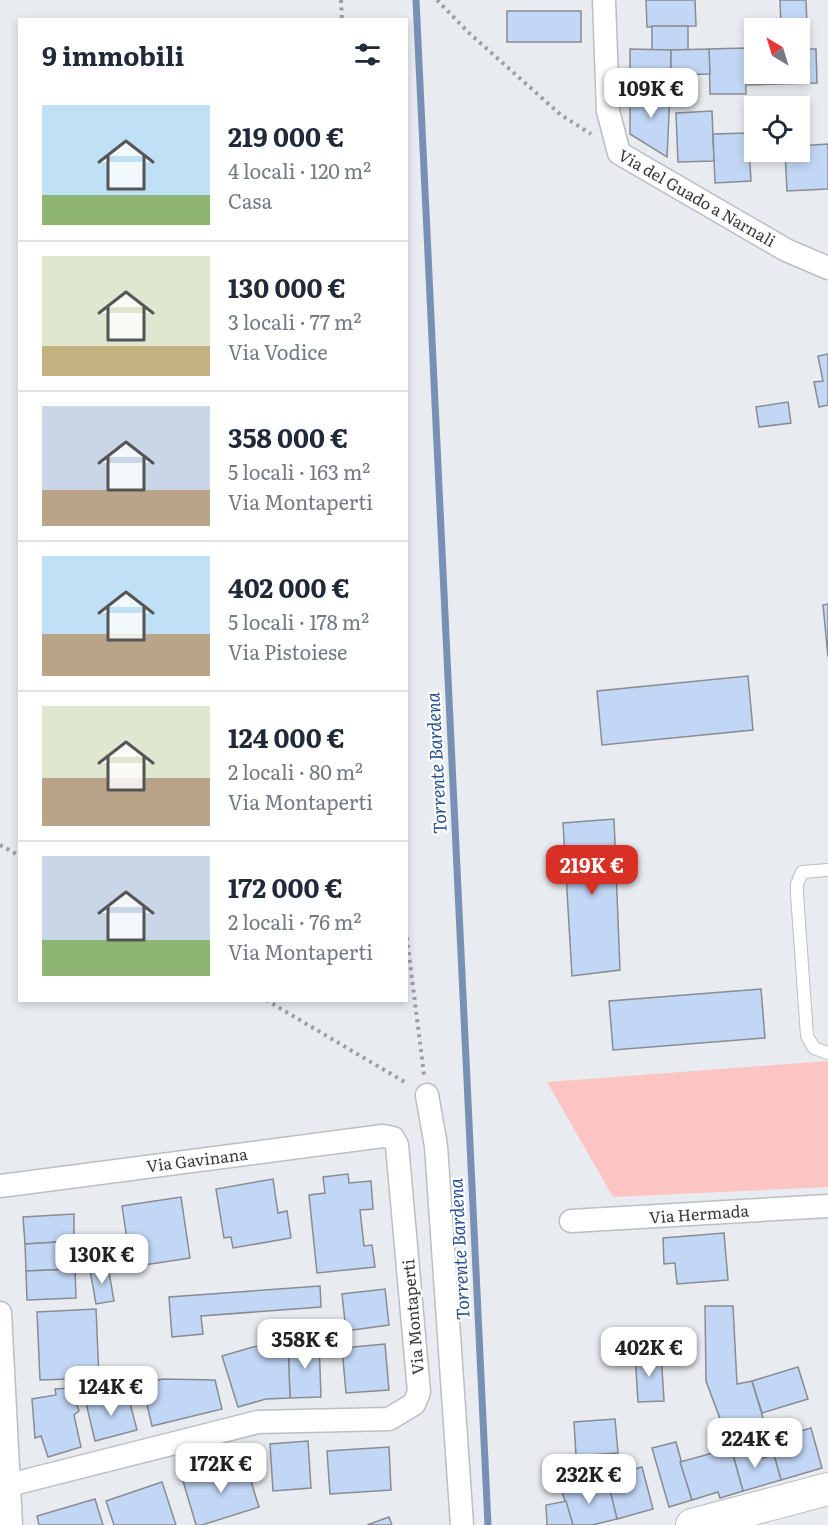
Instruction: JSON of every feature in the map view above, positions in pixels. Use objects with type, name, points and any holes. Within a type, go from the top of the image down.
[{"type":"main road","points":[[692,1525],[828,1490]]},
{"type":"street","points":[[604,0],[608,111],[619,153]]},
{"type":"street","name":"Via del Guado a Narnali","points":[[619,153],[786,250],[828,268]]},
{"type":"street","points":[[427,1095],[436,1146],[462,1525]]},
{"type":"street","name":"Via Gavinana","points":[[0,1186],[383,1136],[393,1138]]},
{"type":"street","name":"Via Montaperti","points":[[9,1485],[258,1422],[389,1419],[414,1404],[419,1392],[397,1145],[393,1138]]},
{"type":"street","name":"Via Hermada","points":[[571,1221],[828,1206]]},
{"type":"street","points":[[0,1313],[11,1525]]},
{"type":"lane","points":[[828,870],[802,872],[797,884],[807,1036],[814,1048],[828,1053]]},
{"type":"path","points":[[341,0],[342,18]]},
{"type":"path","name":"Via del Guado a Narnali","points":[[437,0],[469,33],[561,115],[619,153]]},
{"type":"path","points":[[0,845],[18,855]]},
{"type":"path","points":[[408,946],[427,1095]]},
{"type":"path","points":[[269,1002],[427,1095]]},
{"type":"shaded area","points":[[828,1061],[828,1187],[613,1197],[547,1082]]},
{"type":"building","points":[[646,0],[695,0],[696,26],[647,27]]},
{"type":"building","points":[[780,0],[806,0],[807,18],[781,18]]},
{"type":"building","points":[[507,11],[581,11],[581,42],[507,42]]},
{"type":"building","points":[[652,26],[688,26],[688,50],[652,50]]},
{"type":"building","points":[[744,48],[746,94],[710,94],[709,49]]},
{"type":"building","points":[[630,49],[671,50],[670,93],[630,93]]},
{"type":"building","points":[[709,49],[710,74],[671,75],[671,50]]},
{"type":"building","points":[[810,49],[816,49],[817,83],[810,83]]},
{"type":"building","points":[[630,93],[670,93],[667,157],[630,134]]},
{"type":"building","points":[[712,111],[714,161],[678,162],[676,113]]},
{"type":"building","points":[[744,133],[744,162],[750,162],[751,181],[715,183],[713,134]]},
{"type":"building","points":[[828,144],[828,189],[787,191],[786,162],[810,162],[810,145]]},
{"type":"building","points":[[828,354],[828,405],[819,407],[814,382],[823,381],[818,356]]},
{"type":"building","points":[[788,402],[791,423],[759,427],[756,407]]},
{"type":"building","points":[[828,604],[828,657],[823,605]]},
{"type":"building","points":[[748,676],[753,730],[602,745],[597,691]]},
{"type":"building","points":[[614,819],[620,970],[572,976],[563,823]]},
{"type":"building","points":[[761,989],[765,1038],[613,1050],[609,1001]]},
{"type":"building","points":[[348,1174],[349,1183],[371,1181],[373,1209],[360,1210],[364,1246],[372,1245],[375,1267],[317,1273],[309,1195],[325,1193],[323,1177]]},
{"type":"building","points":[[273,1179],[278,1213],[287,1211],[291,1238],[233,1248],[231,1237],[224,1238],[216,1189]]},
{"type":"building","points":[[181,1197],[190,1258],[131,1267],[122,1206]]},
{"type":"building","points":[[74,1214],[74,1241],[25,1244],[23,1217]]},
{"type":"building","points":[[724,1233],[728,1280],[677,1284],[675,1263],[664,1264],[663,1238]]},
{"type":"building","points":[[74,1241],[75,1269],[26,1271],[25,1244]]},
{"type":"building","points":[[108,1266],[114,1301],[96,1304],[90,1270]]},
{"type":"building","points":[[75,1269],[76,1298],[27,1300],[26,1271]]},
{"type":"building","points":[[320,1286],[321,1307],[201,1316],[203,1334],[172,1337],[169,1297]]},
{"type":"building","points":[[385,1289],[389,1325],[346,1331],[342,1294]]},
{"type":"building","points":[[705,1306],[733,1306],[737,1384],[752,1381],[774,1455],[752,1461],[748,1444],[731,1448],[706,1381]]},
{"type":"building","points":[[96,1309],[99,1378],[40,1380],[37,1312]]},
{"type":"building","points":[[319,1341],[321,1397],[290,1398],[288,1342]]},
{"type":"building","points":[[288,1342],[290,1398],[266,1399],[238,1407],[222,1356],[253,1347]]},
{"type":"building","points":[[385,1344],[389,1390],[346,1393],[342,1348]]},
{"type":"building","points":[[661,1353],[664,1401],[638,1402],[635,1354]]},
{"type":"building","points":[[798,1367],[808,1399],[762,1413],[752,1381]]},
{"type":"building","points":[[163,1379],[215,1380],[222,1409],[152,1426],[142,1383]]},
{"type":"building","points":[[71,1388],[79,1411],[74,1415],[81,1447],[48,1457],[41,1436],[35,1438],[32,1399],[56,1395],[55,1389]]},
{"type":"building","points":[[127,1392],[137,1430],[95,1441],[86,1403]]},
{"type":"building","points":[[615,1419],[618,1453],[576,1456],[574,1422]]},
{"type":"building","points":[[811,1428],[822,1468],[781,1480],[770,1440]]},
{"type":"building","points":[[308,1441],[311,1488],[273,1491],[270,1444]]},
{"type":"building","points":[[676,1442],[692,1500],[669,1507],[652,1448]]},
{"type":"building","points":[[748,1444],[752,1461],[774,1455],[781,1480],[743,1491],[731,1448]]},
{"type":"building","points":[[389,1447],[391,1490],[330,1494],[327,1451]]},
{"type":"building","points":[[731,1448],[743,1491],[720,1498],[718,1492],[692,1500],[680,1462]]},
{"type":"building","points":[[245,1462],[259,1507],[196,1525],[183,1481]]},
{"type":"building","points":[[642,1467],[653,1509],[617,1519],[606,1477]]},
{"type":"building","points":[[592,1481],[595,1492],[610,1490],[617,1519],[592,1525],[573,1525],[561,1489]]},
{"type":"building","points":[[162,1482],[176,1525],[114,1525],[106,1501]]},
{"type":"building","points":[[95,1499],[103,1525],[39,1525],[37,1516]]},
{"type":"building","points":[[566,1501],[573,1525],[547,1525],[546,1505]]},
{"type":"building","points":[[389,1517],[392,1525],[367,1525]]},
{"type":"waterway","name":"Torrente Bardena","points":[[416,0],[488,1525]]}]
